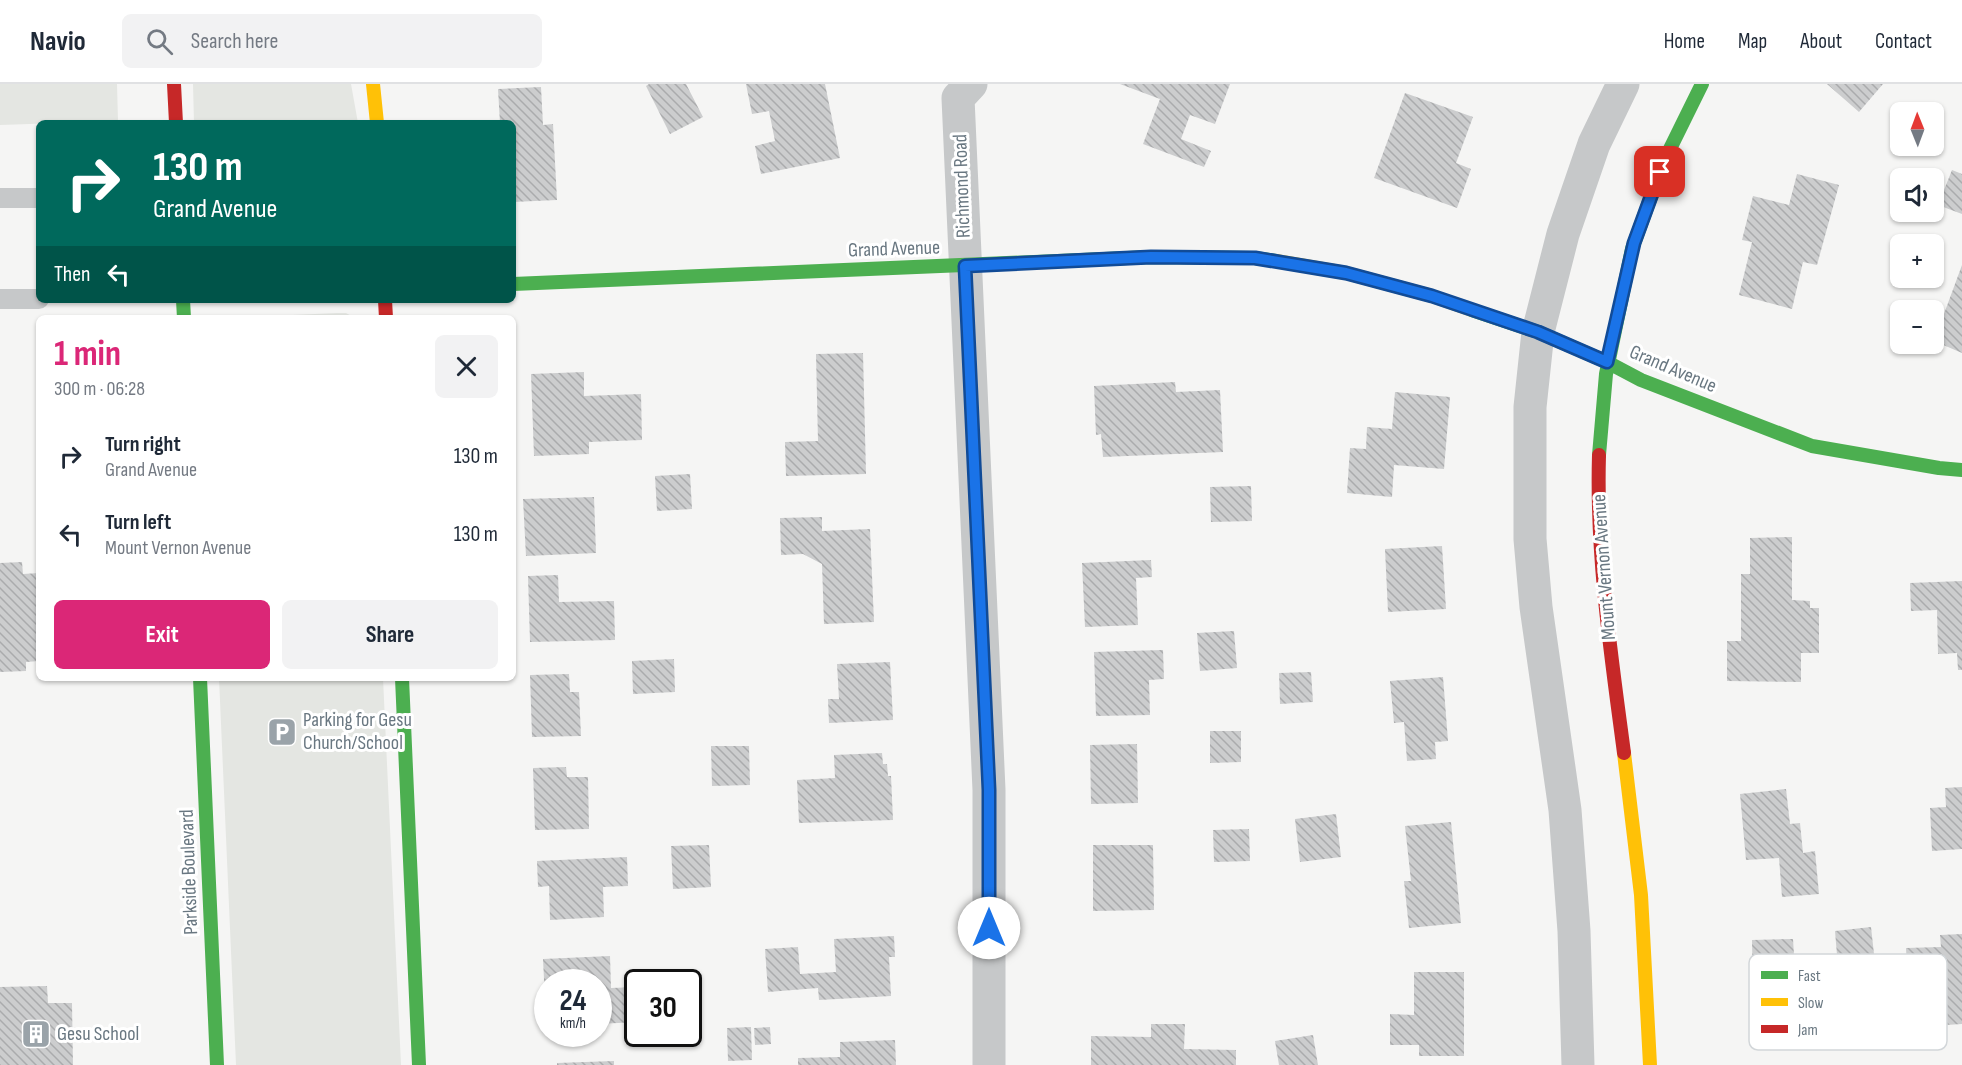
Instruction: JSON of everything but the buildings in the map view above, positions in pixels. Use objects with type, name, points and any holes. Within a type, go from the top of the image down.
[{"type":"street","points":[[174,84],[176,120]]},
{"type":"street","points":[[373,84],[377,120]]},
{"type":"street","points":[[1578,1065],[1574,931],[1565,810],[1536,607],[1530,539],[1530,407],[1538,332],[1563,234],[1593,144],[1623,84]]},
{"type":"street","name":"Mount Vernon Avenue","points":[[1650,1065],[1648,983],[1641,888],[1605,600],[1598,516],[1599,438],[1607,362],[1634,243],[1660,172],[1687,110],[1702,84]]},
{"type":"street","name":"Richmond Road","points":[[960,89],[965,266],[989,790],[989,1065]]},
{"type":"street","name":"Grand Avenue","points":[[516,284],[1151,257],[1255,258],[1346,273],[1432,296],[1538,332],[1607,362],[1641,380],[1812,446],[1962,470]]},
{"type":"street","name":"Parkside Boulevard","points":[[200,681],[217,1065]]},
{"type":"street","points":[[402,681],[419,1065]]},
{"type":"lane","points":[[0,198],[36,198]]},
{"type":"lane","points":[[0,299],[36,299]]},
{"type":"shaded area","points":[[0,84],[117,84],[118,120],[36,120],[36,124],[0,125]]},
{"type":"shaded area","points":[[193,84],[351,84],[357,120],[194,120]]},
{"type":"shaded area","points":[[346,313],[350,315],[299,315]]},
{"type":"shaded area","points":[[219,681],[383,681],[401,1065],[236,1065]]},
{"type":"traffic: fast","points":[[1599,455],[1606,374],[1632,249],[1664,161],[1702,84]]},
{"type":"traffic: fast","points":[[516,284],[1151,257],[1255,258],[1276,261]]},
{"type":"traffic: fast","points":[[183,303],[184,315]]},
{"type":"traffic: fast","points":[[1472,310],[1538,332],[1607,362],[1641,380],[1812,446],[1962,470]]},
{"type":"traffic: fast","points":[[200,681],[217,1065]]},
{"type":"traffic: fast","points":[[402,681],[419,1065]]},
{"type":"traffic: slow","points":[[373,84],[377,120]]},
{"type":"traffic: slow","points":[[1276,261],[1346,273],[1432,296],[1472,310]]},
{"type":"traffic: slow","points":[[1624,753],[1641,895],[1650,1065]]},
{"type":"traffic: jam","points":[[174,84],[176,120]]},
{"type":"traffic: jam","points":[[385,303],[386,315]]},
{"type":"traffic: jam","points":[[1599,455],[1602,568],[1624,753]]},
{"type":"place","name":"Parking for Gesu Church/School","points":[[282,732]]},
{"type":"place","name":"Gesu School","points":[[36,1034]]},
{"type":"route","points":[[989,928],[989,790],[965,266],[1151,257],[1255,258],[1346,273],[1432,296],[1538,332],[1607,362],[1634,243],[1660,172]]}]
